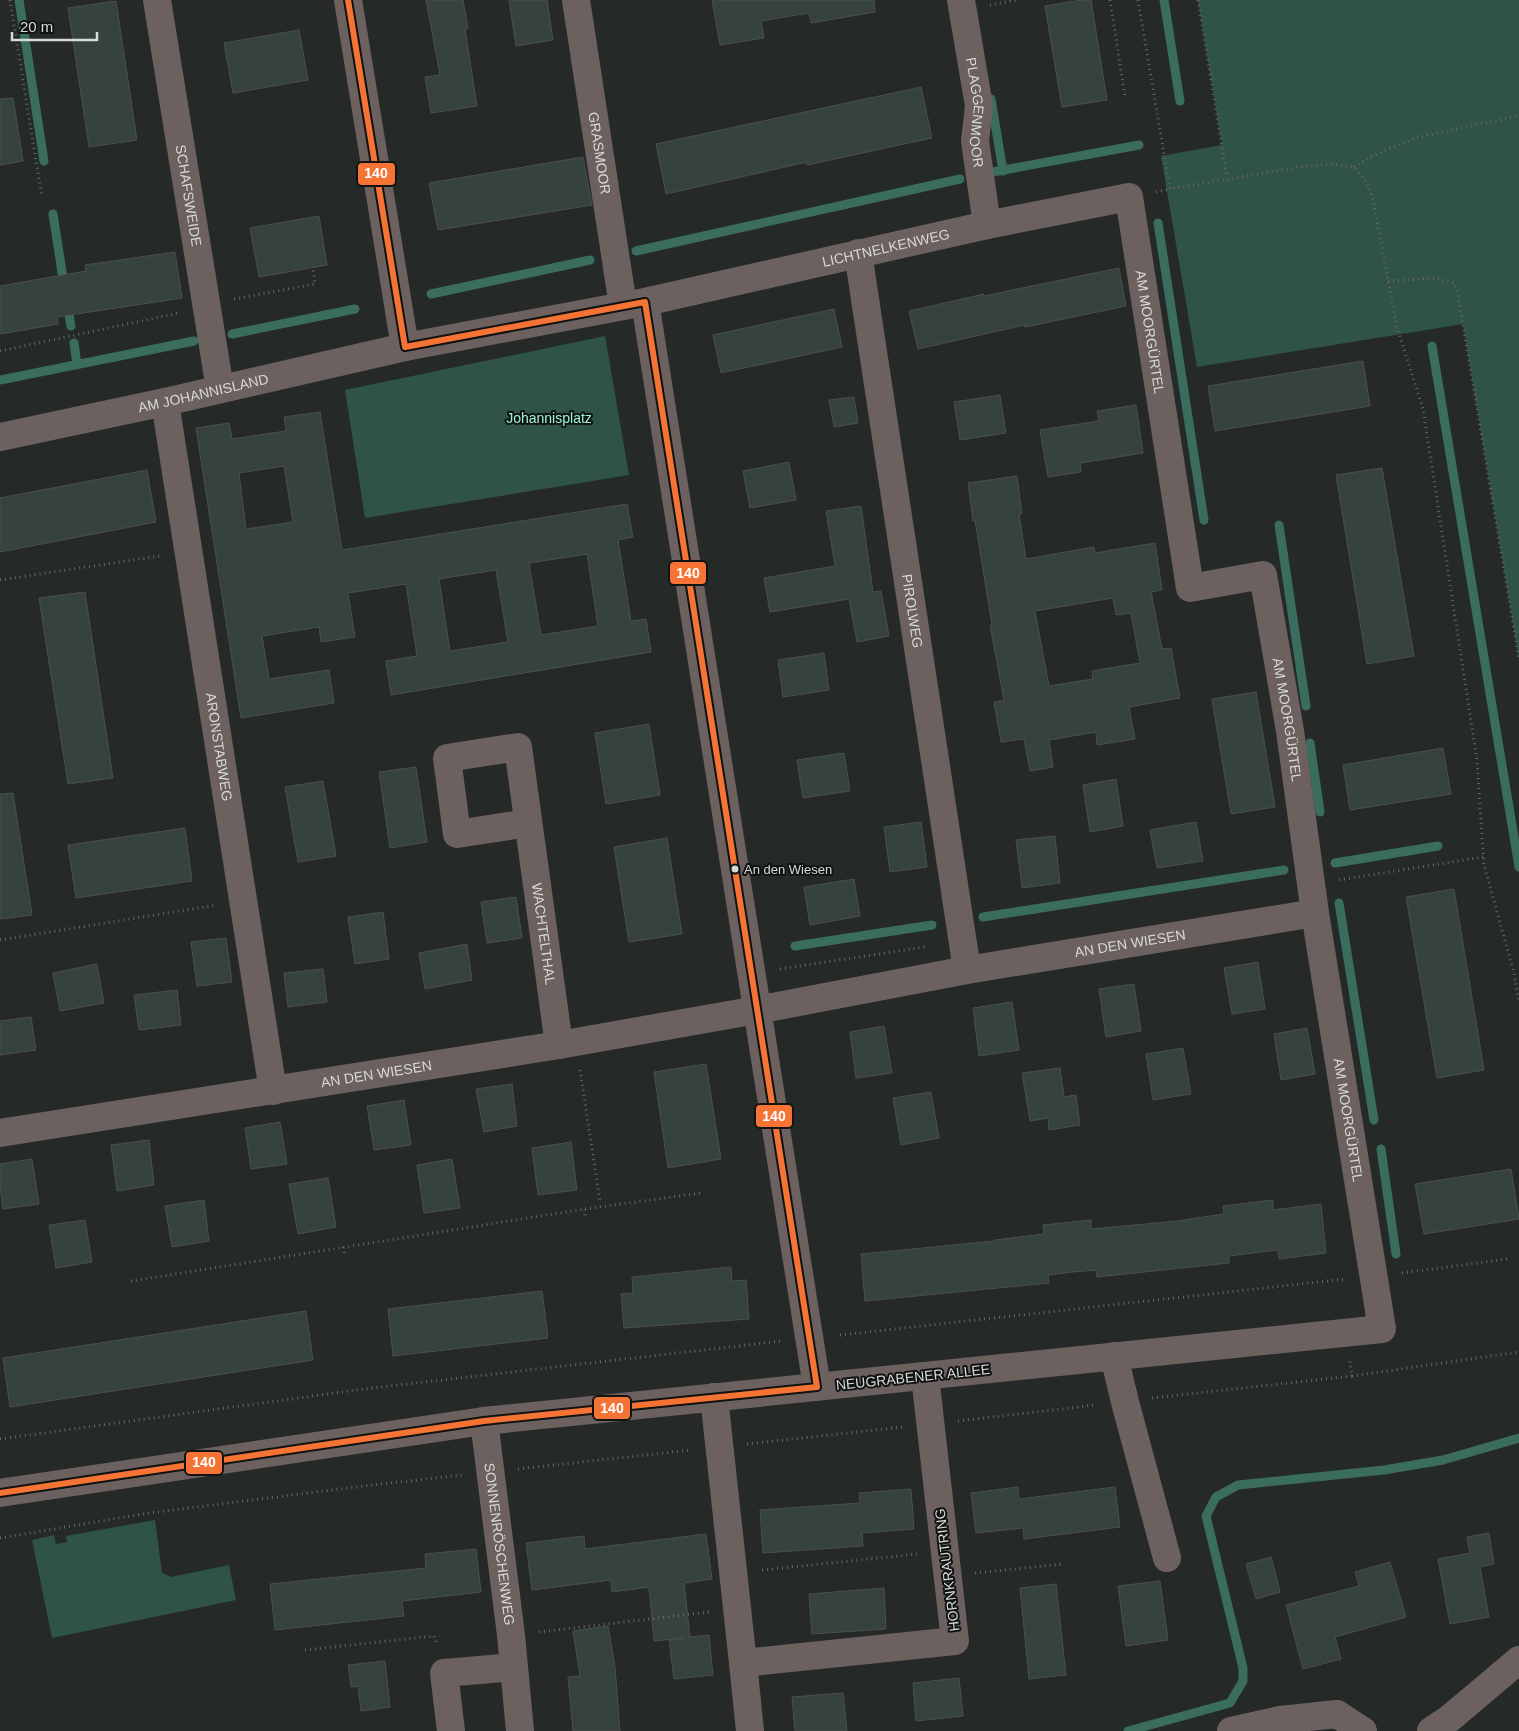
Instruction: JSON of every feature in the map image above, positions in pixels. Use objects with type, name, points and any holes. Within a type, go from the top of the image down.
[{"type":"street","name":"SCHAFSWEIDE","points":[[157,0],[220,389]]},
{"type":"street","points":[[348,0],[405,347]]},
{"type":"street","name":"GRASMOOR","points":[[576,0],[634,304],[757,1010],[817,1387]]},
{"type":"street","name":"PLAGGENMOOR","points":[[961,0],[979,106],[975,141],[987,225]]},
{"type":"street","name":"LICHTNELKENWEG","points":[[405,347],[634,304],[987,225],[1129,197]]},
{"type":"street","name":"AM MOORGÜRTEL","points":[[1129,197],[1190,588],[1264,576],[1290,731],[1315,913],[1382,1329]]},
{"type":"street","name":"PIROLWEG","points":[[858,253],[967,970]]},
{"type":"street","name":"AM JOHANNISLAND","points":[[0,437],[165,402],[405,347]]},
{"type":"street","name":"ARONSTABWEG","points":[[165,402],[273,1091]]},
{"type":"street","name":"WACHTELTHAL","points":[[528,823],[568,1044]]},
{"type":"street","name":"AN DEN WIESEN","points":[[0,1133],[568,1044],[967,970],[1315,913]]},
{"type":"street","name":"NEUGRABENER ALLEE","points":[[0,1494],[484,1421],[1382,1329]]},
{"type":"street","points":[[1114,1356],[1124,1402],[1167,1558]]},
{"type":"street","name":"HORNKRAUTRING","points":[[742,1663],[955,1641],[925,1376]]},
{"type":"street","points":[[714,1397],[750,1731]]},
{"type":"street","name":"SONNENRÖSCHENWEG","points":[[484,1421],[511,1635],[520,1731]]},
{"type":"street","points":[[1431,1731],[1519,1660]]},
{"type":"street","points":[[451,1731],[444,1673],[514,1667]]},
{"type":"street","points":[[1231,1731],[1280,1720],[1337,1714],[1363,1731]]},
{"type":"path","points":[[10,0],[42,198]]},
{"type":"path","points":[[1110,0],[1125,96]]},
{"type":"path","points":[[1138,0],[1170,189],[1306,166],[1332,164],[1354,167],[1370,157],[1414,138],[1519,116]]},
{"type":"path","points":[[1198,0],[1227,178]]},
{"type":"path","points":[[1354,167],[1367,183],[1373,200],[1397,327],[1423,409],[1478,760],[1484,865],[1514,973],[1519,1002]]},
{"type":"path","points":[[0,351],[207,307],[237,298],[315,284],[312,268]]},
{"type":"path","points":[[1388,280],[1435,278],[1454,283],[1458,295],[1519,659]]},
{"type":"path","points":[[0,580],[188,551]]},
{"type":"path","points":[[0,940],[243,901]]},
{"type":"path","points":[[779,960],[786,1005]]},
{"type":"path","points":[[568,1044],[600,1201]]},
{"type":"path","points":[[131,1281],[585,1209],[701,1193]]},
{"type":"path","points":[[585,1209],[585,1218]]},
{"type":"path","points":[[343,1247],[345,1256]]},
{"type":"path","points":[[0,1438],[364,1389],[1373,1276],[1508,1259]]},
{"type":"path","points":[[838,1326],[840,1335]]},
{"type":"path","points":[[1352,1376],[1519,1352]]},
{"type":"path","points":[[734,1573],[946,1564],[1064,1564]]},
{"type":"path","points":[[511,1635],[737,1609]]},
{"type":"path","points":[[304,1650],[434,1636],[444,1673]]},
{"type":"green space","points":[[1198,0],[1519,0],[1519,659],[1463,324],[1197,367],[1161,156],[1222,145]]},
{"type":"green space","name":"Johannisplatz","points":[[605,336],[629,475],[365,518],[345,390]]},
{"type":"green space","points":[[155,1520],[162,1573],[171,1577],[229,1565],[236,1600],[52,1638],[32,1540],[54,1535],[56,1544],[67,1542],[66,1536]]},
{"type":"building","points":[[426,0],[463,0],[468,28],[465,29],[477,106],[431,113],[425,77],[440,75]]},
{"type":"building","points":[[509,0],[547,0],[553,40],[516,46]]},
{"type":"building","points":[[712,0],[874,0],[875,12],[811,23],[809,13],[761,21],[764,38],[720,45]]},
{"type":"building","points":[[1091,0],[1107,100],[1062,107],[1045,6]]},
{"type":"building","points":[[116,1],[137,140],[89,147],[68,8]]},
{"type":"building","points":[[299,30],[308,80],[233,93],[224,43]]},
{"type":"building","points":[[921,87],[932,138],[807,165],[807,162],[666,194],[656,144]]},
{"type":"building","points":[[13,98],[23,161],[0,165],[0,99]]},
{"type":"building","points":[[583,157],[592,205],[438,230],[429,183]]},
{"type":"building","points":[[319,216],[327,265],[259,277],[250,228]]},
{"type":"building","points":[[175,252],[182,298],[57,317],[58,324],[0,334],[0,286],[86,271],[85,265]]},
{"type":"building","points":[[1119,268],[1126,306],[1025,327],[1025,325],[918,349],[909,311],[984,294],[984,296]]},
{"type":"building","points":[[834,309],[842,347],[721,373],[713,335]]},
{"type":"building","points":[[1363,361],[1370,406],[1215,431],[1208,386]]},
{"type":"building","points":[[1000,395],[1006,433],[960,440],[954,402]]},
{"type":"building","points":[[854,397],[858,423],[834,427],[829,400]]},
{"type":"building","points":[[1136,405],[1143,453],[1080,463],[1081,472],[1048,477],[1040,430],[1099,421],[1097,411]]},
{"type":"building","points":[[320,412],[342,550],[627,504],[633,537],[618,540],[631,621],[646,619],[651,652],[391,695],[386,661],[417,656],[406,584],[348,593],[355,637],[321,642],[319,627],[262,636],[269,679],[329,670],[334,703],[241,718],[196,428],[229,423],[232,439],[286,431],[284,417]],"holes":[[[284,466],[293,522],[246,529],[239,473]],[[587,554],[598,626],[541,635],[529,563]],[[496,570],[508,642],[450,651],[439,579]]]},
{"type":"building","points":[[789,462],[796,500],[750,508],[743,471]]},
{"type":"building","points":[[1382,468],[1414,656],[1367,664],[1336,475]]},
{"type":"building","points":[[147,470],[156,522],[0,552],[0,498]]},
{"type":"building","points":[[1017,476],[1022,514],[1019,514],[1026,559],[1094,547],[1095,553],[1155,543],[1162,590],[1151,592],[1162,649],[1171,648],[1180,698],[1129,707],[1135,739],[1097,745],[1096,732],[1049,740],[1053,767],[1030,771],[1024,739],[1001,742],[994,702],[1004,700],[990,625],[992,625],[968,483]],"holes":[[[1113,598],[1116,615],[1131,613],[1140,663],[1092,671],[1093,679],[1049,686],[1035,611]]]},
{"type":"building","points":[[861,506],[873,592],[881,591],[889,636],[857,642],[849,599],[770,612],[764,578],[835,566],[826,511]]},
{"type":"building","points":[[85,592],[113,778],[68,784],[39,598]]},
{"type":"building","points":[[824,653],[829,690],[783,697],[778,660]]},
{"type":"building","points":[[1256,692],[1275,807],[1231,814],[1212,699]]},
{"type":"building","points":[[649,724],[660,795],[606,804],[595,733]]},
{"type":"building","points":[[1443,748],[1451,794],[1350,810],[1343,765]]},
{"type":"building","points":[[844,753],[850,791],[803,798],[797,760]]},
{"type":"building","points":[[416,767],[427,842],[390,848],[379,772]]},
{"type":"building","points":[[1116,779],[1123,826],[1090,832],[1083,785]]},
{"type":"building","points":[[323,781],[336,856],[298,862],[285,787]]},
{"type":"building","points":[[13,793],[32,915],[0,919],[0,794]]},
{"type":"building","points":[[921,822],[927,867],[890,872],[884,827]]},
{"type":"building","points":[[1196,822],[1203,861],[1157,868],[1150,830]]},
{"type":"building","points":[[185,828],[192,881],[76,898],[68,845]]},
{"type":"building","points":[[1055,836],[1060,883],[1022,888],[1016,840]]},
{"type":"building","points":[[667,838],[682,934],[629,942],[614,847]]},
{"type":"building","points":[[854,879],[860,916],[810,925],[804,887]]},
{"type":"building","points":[[1454,889],[1484,1070],[1437,1078],[1406,897]]},
{"type":"building","points":[[516,897],[522,938],[487,943],[481,902]]},
{"type":"building","points":[[383,912],[389,959],[355,964],[348,917]]},
{"type":"building","points":[[226,938],[232,982],[197,986],[191,942]]},
{"type":"building","points":[[467,944],[472,980],[425,989],[419,953]]},
{"type":"building","points":[[1258,962],[1265,1009],[1232,1014],[1224,968]]},
{"type":"building","points":[[97,964],[104,1003],[60,1011],[53,973]]},
{"type":"building","points":[[323,969],[327,1002],[288,1007],[284,973]]},
{"type":"building","points":[[1134,984],[1141,1031],[1106,1037],[1099,989]]},
{"type":"building","points":[[177,990],[181,1025],[139,1030],[134,995]]},
{"type":"building","points":[[1012,1002],[1019,1050],[979,1056],[973,1008]]},
{"type":"building","points":[[31,1017],[36,1050],[0,1055],[0,1021]]},
{"type":"building","points":[[884,1026],[892,1073],[856,1078],[850,1032]]},
{"type":"building","points":[[1307,1028],[1315,1074],[1281,1080],[1274,1034]]},
{"type":"building","points":[[1183,1048],[1191,1094],[1153,1100],[1146,1054]]},
{"type":"building","points":[[706,1064],[721,1159],[668,1168],[654,1072]]},
{"type":"building","points":[[1060,1068],[1064,1097],[1076,1095],[1080,1125],[1049,1130],[1048,1118],[1030,1121],[1022,1073]]},
{"type":"building","points":[[512,1084],[517,1126],[484,1132],[476,1089]]},
{"type":"building","points":[[931,1092],[939,1138],[901,1145],[893,1098]]},
{"type":"building","points":[[404,1100],[411,1145],[374,1150],[367,1106]]},
{"type":"building","points":[[280,1122],[287,1164],[251,1169],[245,1128]]},
{"type":"building","points":[[149,1140],[154,1185],[117,1191],[111,1145]]},
{"type":"building","points":[[571,1142],[577,1190],[538,1195],[532,1148]]},
{"type":"building","points":[[32,1159],[39,1204],[3,1209],[0,1164]]},
{"type":"building","points":[[452,1159],[460,1208],[424,1213],[417,1165]]},
{"type":"building","points":[[1511,1169],[1519,1219],[1424,1234],[1415,1184]]},
{"type":"building","points":[[328,1178],[336,1227],[298,1234],[289,1184]]},
{"type":"building","points":[[204,1200],[209,1241],[172,1247],[165,1206]]},
{"type":"building","points":[[1273,1200],[1273,1210],[1321,1204],[1326,1253],[1279,1259],[1278,1250],[1229,1256],[1229,1263],[1097,1277],[1096,1270],[1072,1272],[1048,1275],[1049,1283],[865,1301],[861,1254],[995,1241],[1044,1234],[1043,1225],[1091,1220],[1091,1229],[1177,1221],[1224,1214],[1223,1206]]},
{"type":"building","points":[[85,1220],[92,1262],[56,1268],[49,1225]]},
{"type":"building","points":[[731,1267],[732,1281],[746,1280],[749,1319],[624,1328],[621,1294],[633,1293],[632,1277]]},
{"type":"building","points":[[542,1291],[548,1338],[393,1356],[388,1309]]},
{"type":"building","points":[[306,1311],[313,1360],[10,1407],[3,1358]]},
{"type":"building","points":[[1018,1487],[1019,1499],[1115,1487],[1120,1527],[1024,1539],[1023,1528],[976,1533],[971,1493]]},
{"type":"building","points":[[911,1489],[914,1529],[862,1533],[863,1546],[763,1553],[760,1510],[860,1503],[859,1493]]},
{"type":"building","points":[[1489,1533],[1494,1564],[1480,1567],[1489,1617],[1450,1624],[1438,1559],[1470,1553],[1467,1537]]},
{"type":"building","points":[[706,1534],[712,1579],[684,1583],[690,1637],[709,1635],[713,1675],[674,1679],[669,1640],[684,1638],[654,1641],[649,1587],[612,1592],[611,1580],[532,1590],[526,1543],[584,1536],[585,1549]]},
{"type":"building","points":[[476,1549],[481,1592],[402,1601],[404,1616],[275,1630],[270,1584],[426,1568],[425,1554]]},
{"type":"building","points":[[1271,1557],[1280,1592],[1256,1599],[1246,1564]]},
{"type":"building","points":[[1390,1562],[1406,1617],[1335,1637],[1341,1659],[1303,1669],[1286,1605],[1359,1586],[1355,1572]]},
{"type":"building","points":[[1160,1581],[1168,1640],[1126,1646],[1118,1586]]},
{"type":"building","points":[[1056,1584],[1066,1675],[1029,1679],[1020,1588]]},
{"type":"building","points":[[884,1588],[886,1629],[812,1634],[809,1594]]},
{"type":"building","points":[[608,1626],[615,1667],[620,1731],[573,1731],[568,1677],[580,1676],[573,1631]]},
{"type":"building","points":[[385,1661],[390,1707],[361,1711],[358,1686],[351,1687],[348,1665]]},
{"type":"building","points":[[959,1678],[963,1716],[916,1721],[913,1683]]},
{"type":"building","points":[[843,1693],[847,1731],[795,1731],[792,1697]]},
{"type":"waterway","points":[[19,0],[44,161]]},
{"type":"waterway","points":[[1164,0],[1180,101]]},
{"type":"waterway","points":[[991,99],[1003,171]]},
{"type":"waterway","points":[[993,172],[1139,145]]},
{"type":"waterway","points":[[636,251],[960,179]]},
{"type":"waterway","points":[[53,214],[64,285]]},
{"type":"waterway","points":[[1158,223],[1204,520]]},
{"type":"waterway","points":[[431,294],[590,260]]},
{"type":"waterway","points":[[67,303],[71,326]]},
{"type":"waterway","points":[[232,334],[355,309]]},
{"type":"waterway","points":[[0,380],[194,341]]},
{"type":"waterway","points":[[74,343],[77,365]]},
{"type":"waterway","points":[[1432,346],[1519,867]]},
{"type":"waterway","points":[[1279,525],[1306,706]]},
{"type":"waterway","points":[[1310,743],[1320,812]]},
{"type":"waterway","points":[[1335,863],[1438,846]]},
{"type":"waterway","points":[[983,917],[1284,870]]},
{"type":"waterway","points":[[1339,903],[1374,1120]]},
{"type":"waterway","points":[[795,946],[932,925]]},
{"type":"waterway","points":[[1381,1149],[1396,1254]]},
{"type":"waterway","points":[[1128,1731],[1230,1703],[1243,1681],[1243,1668],[1206,1516],[1216,1497],[1238,1485],[1384,1470],[1443,1460],[1519,1438]]},
{"type":"transit line","name":"140","points":[[348,0],[405,347]]},
{"type":"transit line","name":"140","points":[[645,302],[817,1387]]},
{"type":"transit line","name":"140","points":[[405,347],[645,302]]},
{"type":"transit line","name":"140","points":[[0,1493],[484,1421],[817,1387]]},
{"type":"place","name":"An den Wiesen","points":[[735,869]]}]
